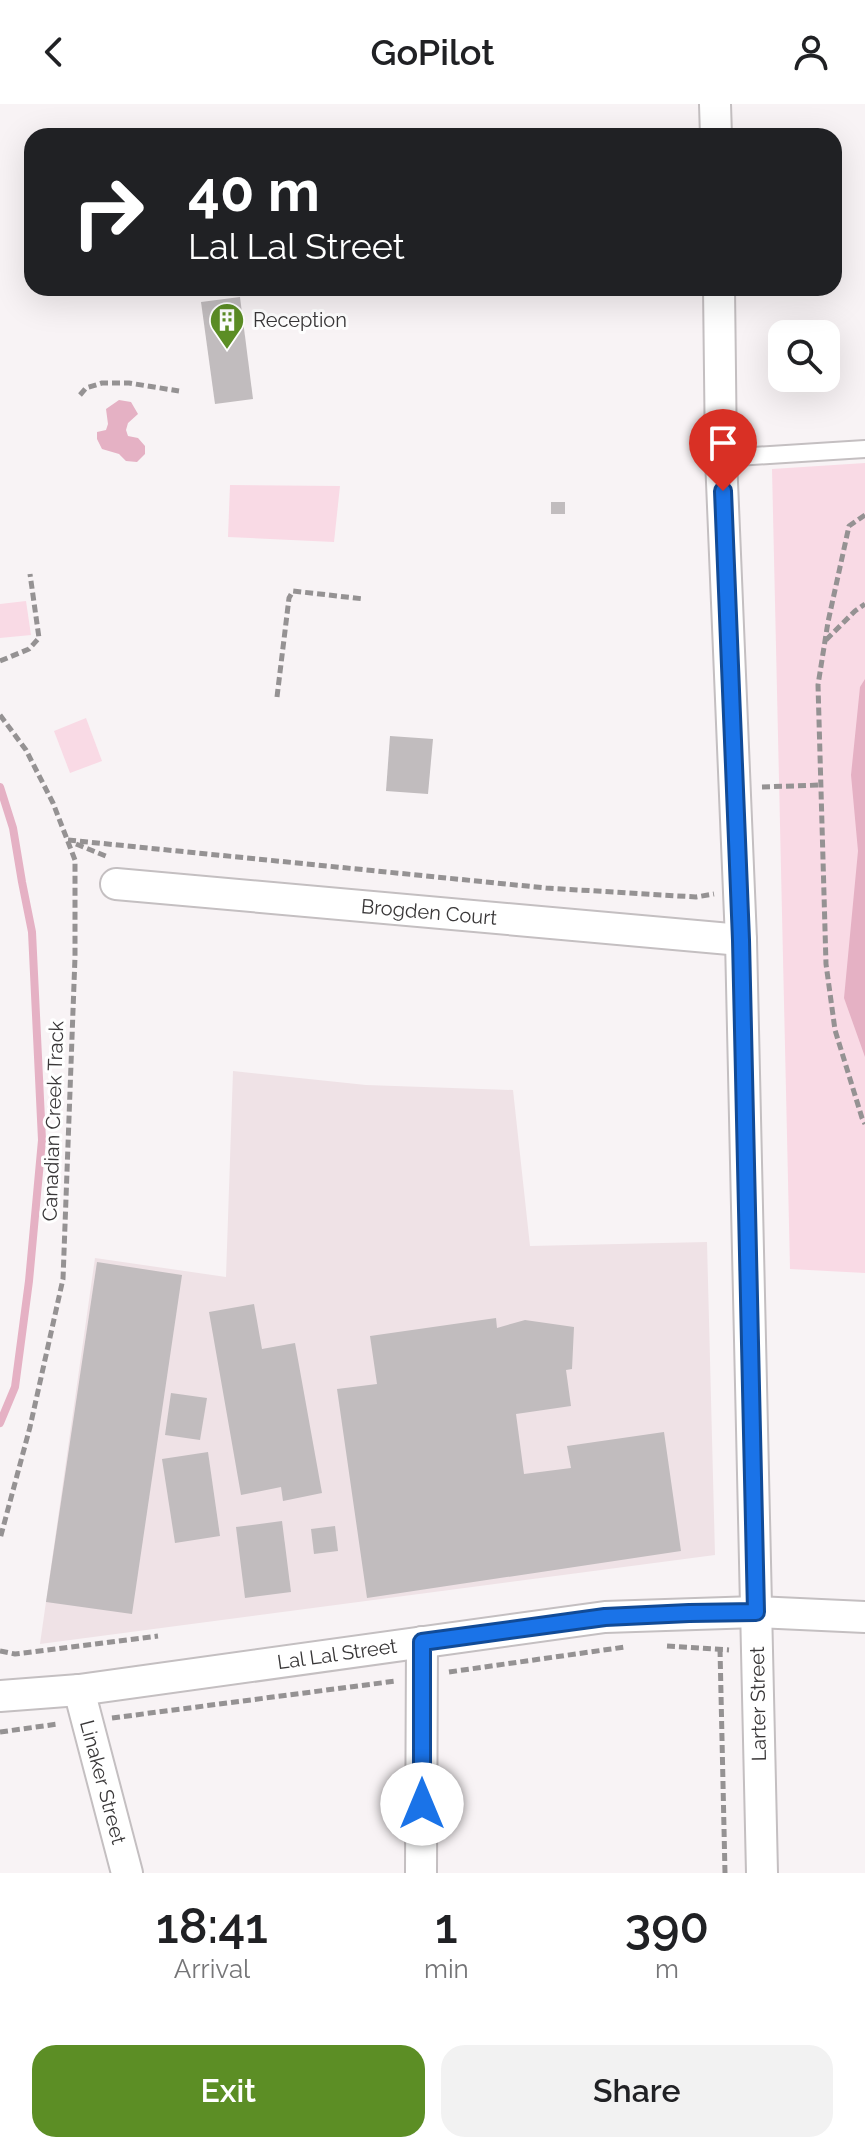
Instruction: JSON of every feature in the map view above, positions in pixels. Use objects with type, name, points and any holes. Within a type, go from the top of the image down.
[{"type":"street","points":[[715,104],[716,128]]},
{"type":"street","name":"Larter Street","points":[[719,296],[721,458],[741,940],[762,1873]]},
{"type":"street","name":"Brogden Court","points":[[116,884],[741,940]]},
{"type":"street","name":"Lal Lal Street","points":[[0,1696],[79,1690],[605,1617],[756,1612],[865,1617]]},
{"type":"street","points":[[421,1873],[422,1642]]},
{"type":"street","name":"Linaker Street","points":[[79,1690],[127,1873]]},
{"type":"lane","points":[[721,458],[865,449]]},
{"type":"path","points":[[80,395],[86,388],[102,383],[129,383],[179,391]]},
{"type":"path","points":[[865,515],[849,526],[818,685],[826,964],[835,1030],[865,1124]]},
{"type":"path","points":[[0,661],[29,649],[39,638],[30,574]]},
{"type":"path","points":[[277,697],[289,598],[293,591],[364,599]]},
{"type":"path","points":[[825,641],[865,604]]},
{"type":"path","name":"Canadian Creek Track","points":[[0,715],[26,750],[53,803],[75,860],[75,957],[63,1279],[30,1427],[0,1539]]},
{"type":"path","points":[[735,788],[821,785]]},
{"type":"path","points":[[68,840],[546,888],[696,897],[739,891]]},
{"type":"path","points":[[719,1612],[725,1873]]},
{"type":"path","points":[[0,1651],[15,1654],[158,1636]]},
{"type":"path","points":[[660,1646],[757,1653]]},
{"type":"path","points":[[0,1732],[629,1647]]},
{"type":"shaded area","points":[[119,400],[131,402],[138,414],[128,423],[126,430],[128,436],[138,438],[145,446],[145,454],[137,462],[126,461],[119,454],[102,449],[97,439],[97,432],[106,430],[108,424],[106,409]]},
{"type":"shaded area","points":[[865,463],[865,1273],[790,1269],[772,469]]},
{"type":"shaded area","points":[[230,485],[340,486],[334,542],[228,537]]},
{"type":"shaded area","points":[[26,601],[31,635],[0,638],[0,604]]},
{"type":"shaded area","points":[[865,679],[865,1057],[844,998],[858,851],[851,775],[860,687]]},
{"type":"shaded area","points":[[86,718],[102,761],[70,773],[54,731]]},
{"type":"shaded area","points":[[233,1071],[366,1085],[513,1090],[530,1246],[707,1242],[715,1555],[40,1644],[95,1258],[226,1277]]},
{"type":"building","name":"Reception","points":[[240,297],[253,399],[215,404],[201,302]]},
{"type":"building","points":[[551,502],[565,502],[565,514],[551,514]]},
{"type":"building","points":[[390,736],[433,739],[428,794],[386,791]]},
{"type":"building","points":[[97,1262],[182,1275],[132,1614],[46,1602]]},
{"type":"building","points":[[254,1304],[262,1349],[295,1343],[322,1493],[283,1501],[281,1487],[241,1495],[209,1312]]},
{"type":"building","points":[[496,1318],[497,1328],[525,1320],[574,1327],[572,1369],[566,1370],[571,1406],[516,1414],[524,1474],[571,1468],[567,1446],[664,1432],[681,1551],[367,1598],[337,1389],[377,1384],[370,1336]]},
{"type":"building","points":[[171,1393],[207,1398],[200,1440],[165,1435]]},
{"type":"building","points":[[208,1452],[220,1536],[175,1543],[162,1459]]},
{"type":"building","points":[[282,1521],[291,1592],[245,1598],[236,1527]]},
{"type":"building","points":[[335,1526],[338,1551],[314,1554],[311,1529]]},
{"type":"waterway","points":[[0,787],[13,828],[32,932],[42,1140],[15,1387],[0,1423]]},
{"type":"place","name":"Reception","points":[[227,351]]},
{"type":"route","points":[[422,1804],[422,1642],[605,1617],[756,1612],[741,940],[723,491]]}]
